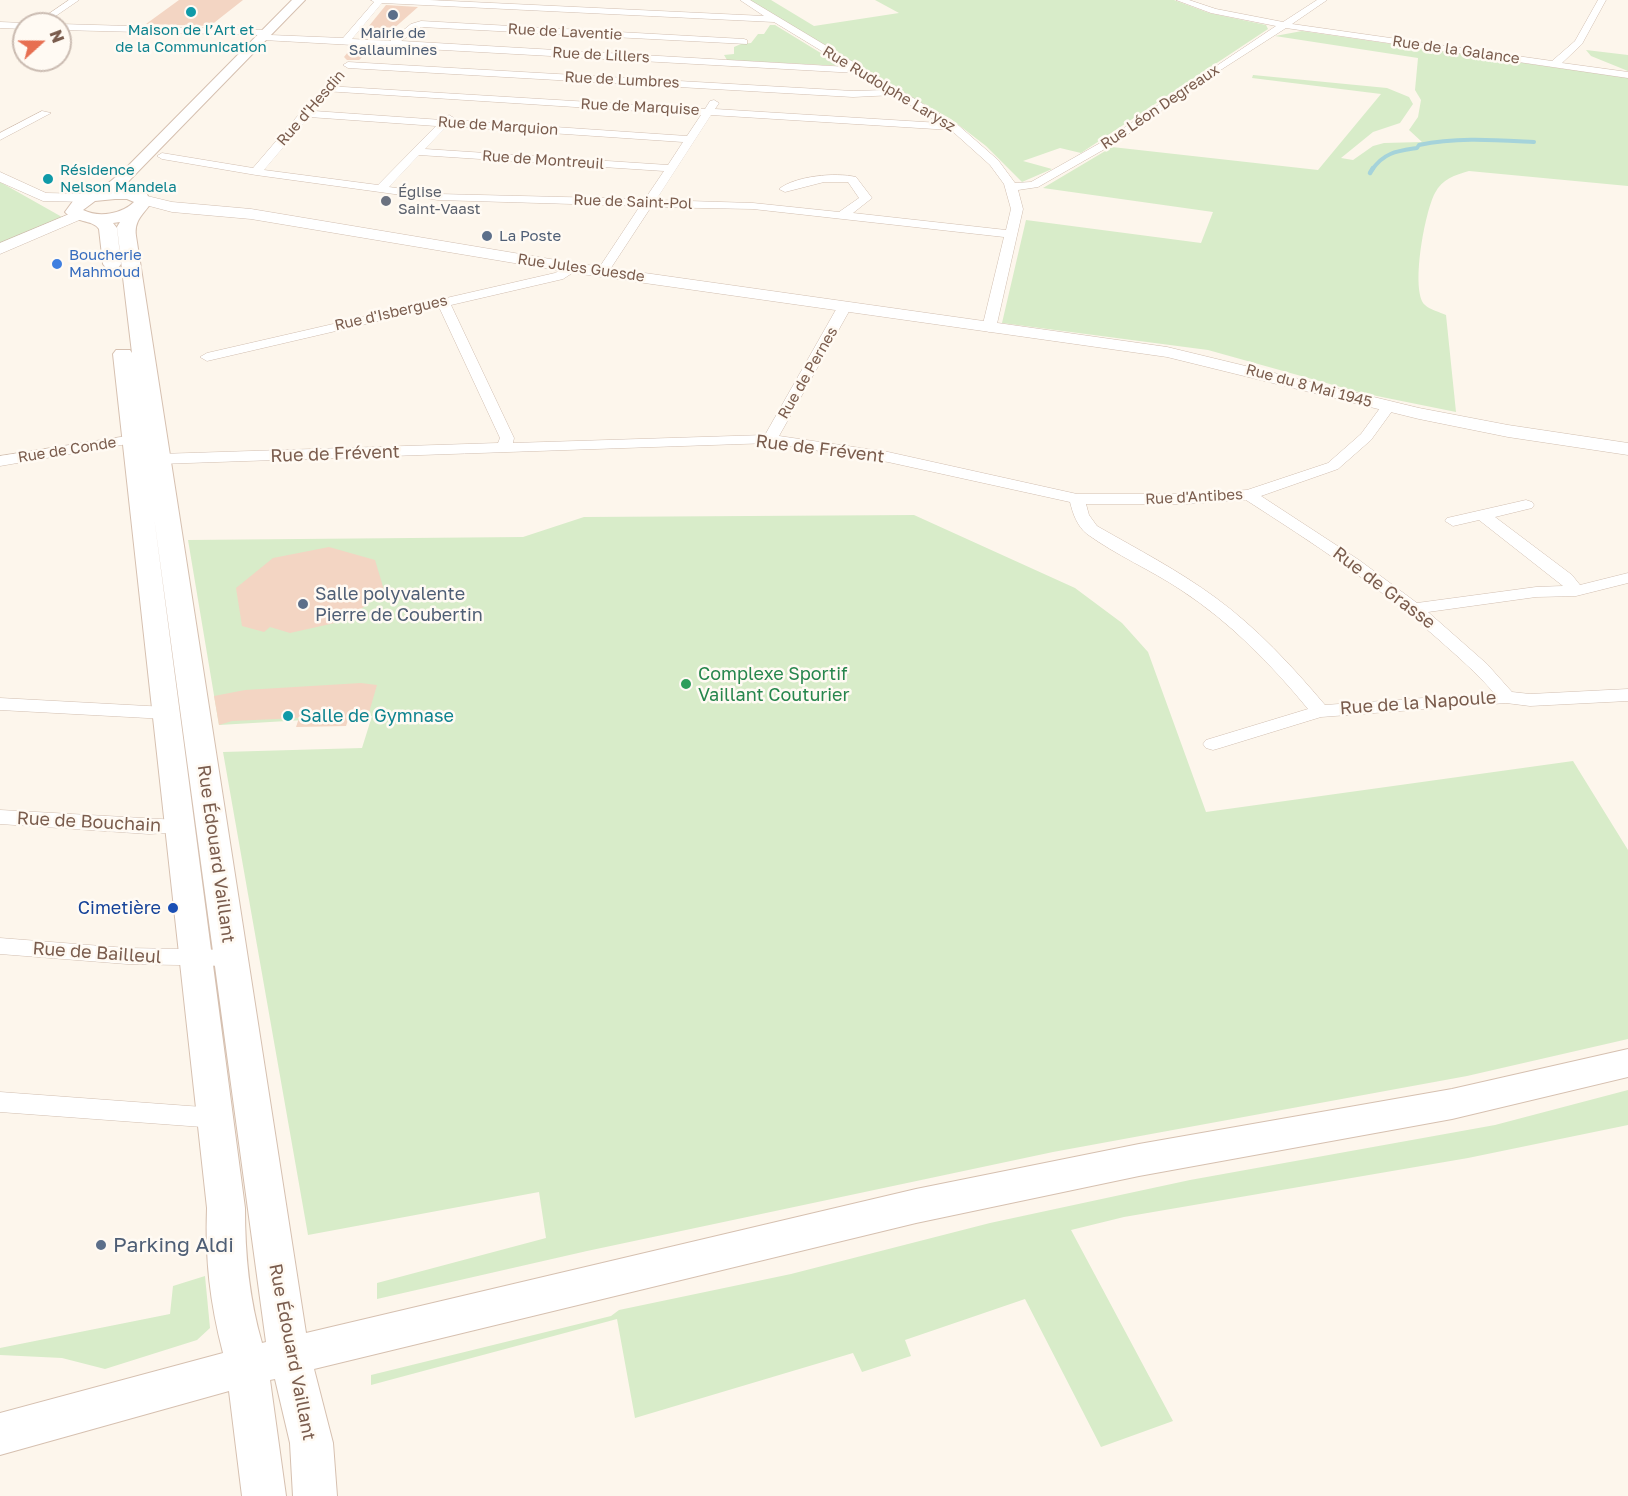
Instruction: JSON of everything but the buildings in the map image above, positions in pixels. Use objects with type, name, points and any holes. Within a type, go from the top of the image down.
[{"type":"main road","points":[[269,36],[299,0]]},
{"type":"main road","points":[[89,207],[129,174],[269,36],[312,0]]},
{"type":"main road","name":"Rue Édouard Vaillant","points":[[264,1496],[247,1366],[231,1305],[225,1250],[226,1208],[216,1118],[213,958],[159,459],[126,227],[137,204],[139,186],[162,156],[269,36]]},
{"type":"main road","points":[[89,207],[137,204]]},
{"type":"main road","points":[[89,207],[137,204]]},
{"type":"main road","name":"Rue Édouard Vaillant","points":[[89,207],[105,222],[109,238],[178,827],[213,958],[289,1356],[303,1402],[316,1482],[315,1496]]},
{"type":"main road","points":[[0,1434],[247,1366],[927,1204],[1139,1160],[1452,1104],[1628,1063]]},
{"type":"street","points":[[56,12],[75,0]]},
{"type":"street","points":[[375,0],[551,20],[661,11],[774,19]]},
{"type":"street","points":[[345,41],[380,0]]},
{"type":"street","points":[[511,58],[573,0]]},
{"type":"street","name":"Rue Rudolphe Larysz","points":[[744,0],[856,70],[954,126],[981,149],[1015,195]]},
{"type":"street","name":"Rue de la Galance","points":[[1180,0],[1214,11],[1284,24],[1628,74]]},
{"type":"street","name":"Rue Léon Degreaux","points":[[1015,195],[1113,140],[1323,0]]},
{"type":"street","points":[[1555,64],[1577,44],[1602,0]]},
{"type":"street","name":"Rue de Laventie","points":[[393,43],[414,26],[421,24],[551,20],[661,37],[744,42]]},
{"type":"street","name":"Rue de Lillers","points":[[72,27],[202,31],[364,43],[856,70]]},
{"type":"street","points":[[644,57],[661,37]]},
{"type":"street","name":"Rue d'Hesdin","points":[[255,172],[363,48],[364,43]]},
{"type":"street","points":[[1577,44],[1588,57],[1628,74]]},
{"type":"street","points":[[603,271],[708,111],[742,64]]},
{"type":"street","points":[[486,81],[499,69]]},
{"type":"street","name":"Rue de Lumbres","points":[[337,77],[499,69],[854,94],[896,92]]},
{"type":"street","name":"Rue de Marquise","points":[[337,77],[474,93],[708,111],[954,126]]},
{"type":"street","points":[[380,190],[474,93]]},
{"type":"street","points":[[0,137],[46,113]]},
{"type":"street","name":"Rue de Marquion","points":[[305,114],[690,139]]},
{"type":"street","name":"Rue de Montreuil","points":[[415,152],[671,168]]},
{"type":"street","points":[[162,156],[255,172]]},
{"type":"street","name":"Rue de Saint-Pol","points":[[255,172],[438,197],[753,206],[1011,234]]},
{"type":"street","points":[[0,176],[43,197],[89,207]]},
{"type":"street","points":[[785,189],[815,178],[831,176],[852,179],[857,189],[866,198],[840,217]]},
{"type":"street","points":[[989,328],[1017,209],[1015,195]]},
{"type":"street","name":"Rue Jules Guesde","points":[[137,204],[272,218],[574,268],[989,328]]},
{"type":"street","points":[[0,249],[89,207]]},
{"type":"street","name":"Rue d'Isbergues","points":[[207,357],[559,276],[574,268]]},
{"type":"street","points":[[443,301],[507,438],[505,447]]},
{"type":"street","name":"Rue de Pernes","points":[[770,439],[845,306]]},
{"type":"street","name":"Rue du 8 Mai 1945","points":[[989,328],[1167,352],[1249,370],[1388,407],[1499,430],[1628,449]]},
{"type":"street","name":"Rue d'Antibes","points":[[1077,500],[1175,499],[1249,495],[1333,466],[1366,437],[1388,407]]},
{"type":"street","name":"Rue de Conde","points":[[0,460],[134,439]]},
{"type":"street","name":"Rue de Frévent","points":[[159,459],[770,439],[888,457],[1077,500]]},
{"type":"street","name":"Rue de Grasse","points":[[1249,495],[1319,539],[1415,608],[1495,680],[1506,697]]},
{"type":"street","points":[[1077,500],[1082,515],[1091,529],[1202,596],[1284,668],[1320,711]]},
{"type":"street","points":[[1453,522],[1526,505]]},
{"type":"street","points":[[1481,514],[1566,579],[1576,591]]},
{"type":"street","points":[[1415,608],[1536,592],[1576,591],[1628,578]]},
{"type":"street","name":"Rue de la Napoule","points":[[1213,744],[1320,711],[1506,697],[1530,699],[1628,695]]},
{"type":"street","points":[[0,704],[166,713]]},
{"type":"street","name":"Rue de Bouchain","points":[[0,817],[178,827]]},
{"type":"street","name":"Rue de Bailleul","points":[[0,946],[127,956],[213,958]]},
{"type":"street","points":[[0,1102],[216,1118]]},
{"type":"green space","points":[[749,0],[771,0],[814,26],[899,13],[875,0],[1174,0],[1209,13],[1266,25],[1268,29],[1081,153],[1060,148],[1023,161],[1052,169],[1022,182],[986,146],[951,119],[859,68]]},
{"type":"green space","points":[[770,25],[775,25],[842,66],[727,60],[724,55],[734,54],[734,47],[751,43],[758,34],[764,34]]},
{"type":"green space","points":[[1302,31],[1628,78],[1628,186],[1469,171],[1445,181],[1435,193],[1423,233],[1419,284],[1425,305],[1446,315],[1456,412],[1362,393],[1208,350],[1002,323],[1026,220],[1201,243],[1213,212],[1043,188],[1112,147],[1318,170],[1381,94],[1252,78],[1253,75],[1387,88],[1409,97],[1413,104],[1400,123],[1373,132],[1341,158],[1353,160],[1373,146],[1384,143],[1422,142],[1409,130],[1418,117],[1421,100],[1415,90],[1418,58],[1275,36]]},
{"type":"green space","points":[[1586,50],[1628,55],[1628,71],[1591,56]]},
{"type":"green space","points":[[0,182],[62,217],[0,244]]},
{"type":"green space","points":[[914,515],[1075,588],[1122,623],[1148,652],[1206,812],[1573,761],[1628,850],[1628,1039],[1467,1076],[1053,1152],[587,1251],[377,1299],[377,1283],[546,1238],[539,1192],[308,1235],[223,752],[362,748],[372,716],[219,725],[188,540],[523,537],[584,517]]},
{"type":"green space","points":[[1628,1090],[1628,1125],[1468,1158],[1124,1217],[1071,1230],[1173,1421],[1101,1447],[1025,1299],[905,1340],[911,1356],[862,1372],[853,1353],[635,1418],[617,1319],[371,1385],[371,1375],[611,1316],[619,1310],[791,1274],[990,1223],[1190,1180],[1495,1125]]},
{"type":"green space","points":[[205,1276],[210,1328],[197,1340],[105,1369],[62,1358],[0,1355],[0,1348],[170,1314],[173,1286]]},
{"type":"waterway","points":[[1372,170],[1381,159],[1392,153],[1433,142],[1476,140],[1534,142]]},
{"type":"waterway","points":[[1370,173],[1373,168]]},
{"type":"place","name":"Maison de l’Art et de la Communication","points":[[191,12]]},
{"type":"place","name":"Mairie de Sallaumines","points":[[393,15]]},
{"type":"place","name":"Résidence Nelson Mandela","points":[[48,179]]},
{"type":"place","name":"Église Saint-Vaast","points":[[386,201]]},
{"type":"place","name":"La Poste","points":[[487,236]]},
{"type":"place","name":"Boucherie Mahmoud","points":[[57,264]]},
{"type":"place","name":"Salle polyvalente Pierre de Coubertin","points":[[303,604]]},
{"type":"place","name":"Complexe Sportif Vaillant Couturier","points":[[686,684]]},
{"type":"place","name":"Salle de Gymnase","points":[[288,716]]},
{"type":"place","name":"Cimetière","points":[[173,908]]},
{"type":"place","name":"Parking Aldi","points":[[101,1245]]}]
